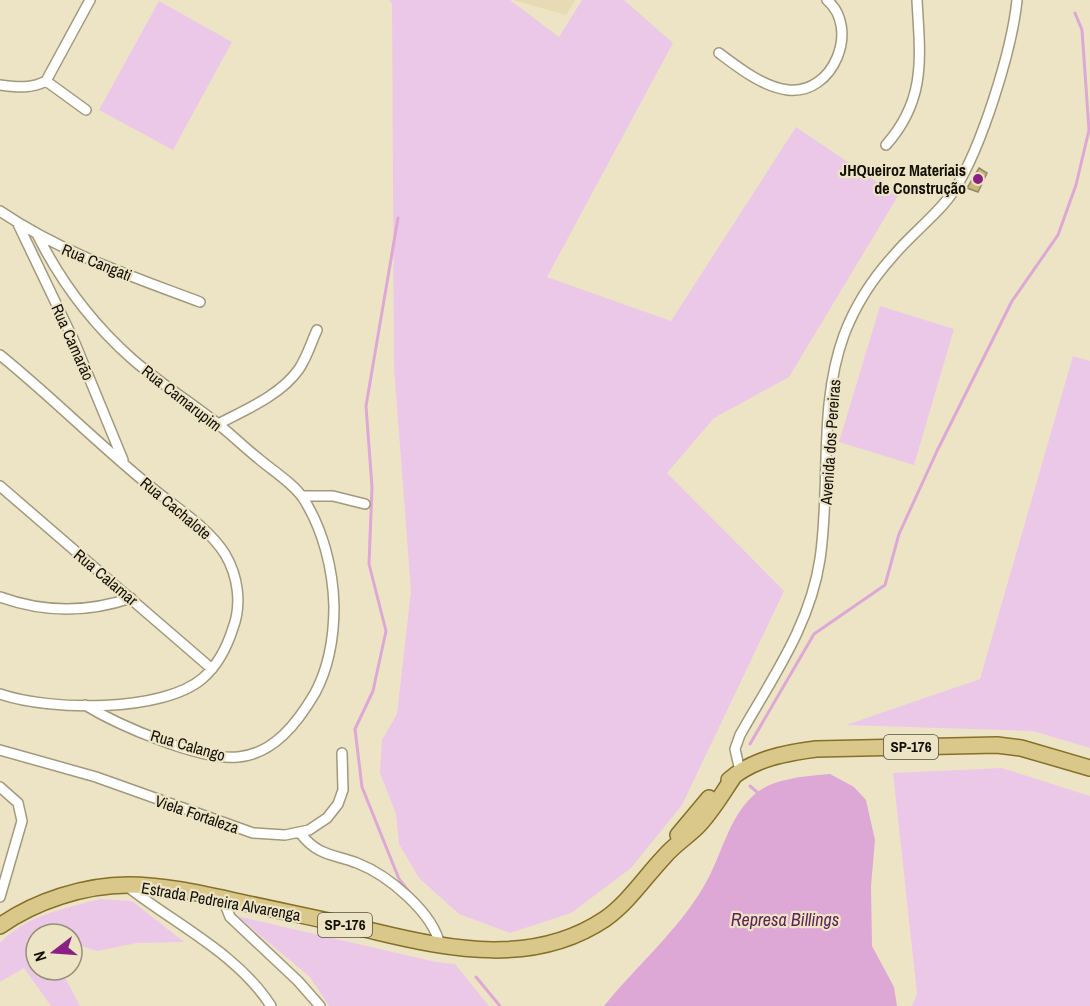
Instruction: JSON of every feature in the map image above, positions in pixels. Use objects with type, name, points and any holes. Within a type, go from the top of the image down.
[{"type":"main road","name":"SP-176","points":[[738,773],[780,755],[816,749],[997,745],[1021,748],[1090,768]]},
{"type":"main road","name":"Estrada Pedreira Alvarenga","points":[[0,926],[14,916],[49,900],[126,885],[171,889],[223,899],[440,946],[481,951],[505,950],[550,942],[584,931],[606,918],[634,891],[665,855],[699,825],[738,773]]},
{"type":"street","points":[[0,85],[22,88],[36,86],[46,81],[90,0]]},
{"type":"street","points":[[719,53],[745,72],[778,88],[798,90],[812,85],[827,74],[835,63],[843,36],[839,15],[826,0]]},
{"type":"street","points":[[886,145],[902,127],[913,105],[919,79],[917,0]]},
{"type":"street","name":"Avenida dos Pereiras","points":[[738,773],[735,749],[740,735],[794,644],[813,592],[820,560],[826,507],[832,387],[845,334],[867,290],[894,254],[929,220],[956,189],[992,100],[1008,48],[1017,0]]},
{"type":"street","points":[[46,81],[86,110]]},
{"type":"street","name":"Rua Cangati","points":[[0,211],[38,237],[79,256],[200,302]]},
{"type":"street","name":"Rua Camarão","points":[[18,224],[74,341],[124,462]]},
{"type":"street","name":"Rua Camarupim","points":[[38,237],[71,291],[110,337],[132,358],[218,424],[302,496]]},
{"type":"street","points":[[218,424],[254,405],[289,380],[299,369],[316,330]]},
{"type":"street","name":"Rua Cachalote","points":[[0,355],[209,535],[225,555],[234,574],[238,591],[237,616],[229,641],[212,669],[179,693],[147,700],[85,705],[68,705],[0,694]]},
{"type":"street","name":"Rua Calamar","points":[[0,486],[212,669]]},
{"type":"street","points":[[302,496],[333,496],[365,504]]},
{"type":"street","name":"Rua Calango","points":[[85,705],[107,718],[139,731],[198,751],[232,758],[250,756],[279,740],[299,718],[321,681],[334,623],[333,588],[327,555],[316,522],[302,496]]},
{"type":"street","points":[[0,597],[57,610],[90,609],[131,598]]},
{"type":"street","name":"Viela Fortaleza","points":[[0,750],[96,777],[253,833],[301,834]]},
{"type":"street","points":[[342,753],[343,790],[338,804],[327,818],[301,834],[317,851],[369,868],[414,902],[434,924],[440,946]]},
{"type":"street","points":[[0,787],[18,803],[22,821],[0,897]]},
{"type":"street","points":[[126,885],[233,964],[260,990],[271,1006]]},
{"type":"street","points":[[223,899],[230,917],[298,981],[320,1006]]},
{"type":"shaded area","points":[[389,0],[510,0],[559,37],[582,0],[624,0],[673,43],[547,277],[671,321],[796,127],[898,196],[789,377],[714,418],[667,473],[784,591],[682,805],[631,868],[571,913],[510,933],[459,914],[419,878],[399,844],[396,814],[380,773],[382,740],[397,714],[411,591],[394,368],[392,4]]},
{"type":"shaded area","points":[[513,0],[575,0],[566,15]]},
{"type":"shaded area","points":[[159,1],[232,42],[173,150],[99,110]]},
{"type":"shaded area","points":[[880,306],[954,329],[914,465],[839,442]]},
{"type":"shaded area","points":[[1073,356],[1090,361],[1090,748],[1033,731],[846,725],[980,679]]},
{"type":"shaded area","points":[[1002,768],[1090,796],[1090,1006],[912,1006],[917,994],[893,773]]},
{"type":"shaded area","points":[[100,899],[132,901],[184,942],[137,943],[97,951],[84,947],[84,922],[29,922],[59,910]]},
{"type":"shaded area","points":[[237,916],[436,962],[455,964],[489,1006],[329,1006],[310,977]]},
{"type":"shaded area","points":[[24,925],[24,968],[0,982],[0,943]]},
{"type":"shaded area","points":[[34,982],[67,982],[80,1006],[51,1006]]},
{"type":"water","name":"Represa Billings","points":[[830,774],[854,787],[866,800],[875,840],[871,886],[872,946],[894,987],[897,1006],[604,1006],[693,903],[710,874],[732,825],[746,803],[771,784]]},
{"type":"building","name":"JHQueiroz Materiais de Construção","points":[[979,168],[987,173],[978,192],[967,188]]},
{"type":"waterway","points":[[750,744],[814,634],[885,585],[899,534],[937,451],[1012,301],[1058,235],[1076,185],[1089,130],[1082,30],[1075,13]]},
{"type":"waterway","points":[[398,218],[366,406],[372,487],[369,564],[386,631],[373,691],[355,729],[362,787],[399,879],[410,893]]},
{"type":"waterway","points":[[750,786],[757,792]]},
{"type":"waterway","points":[[476,977],[500,1006]]},
{"type":"place","name":"JHQueiroz Materiais de Construção","points":[[978,179]]}]
